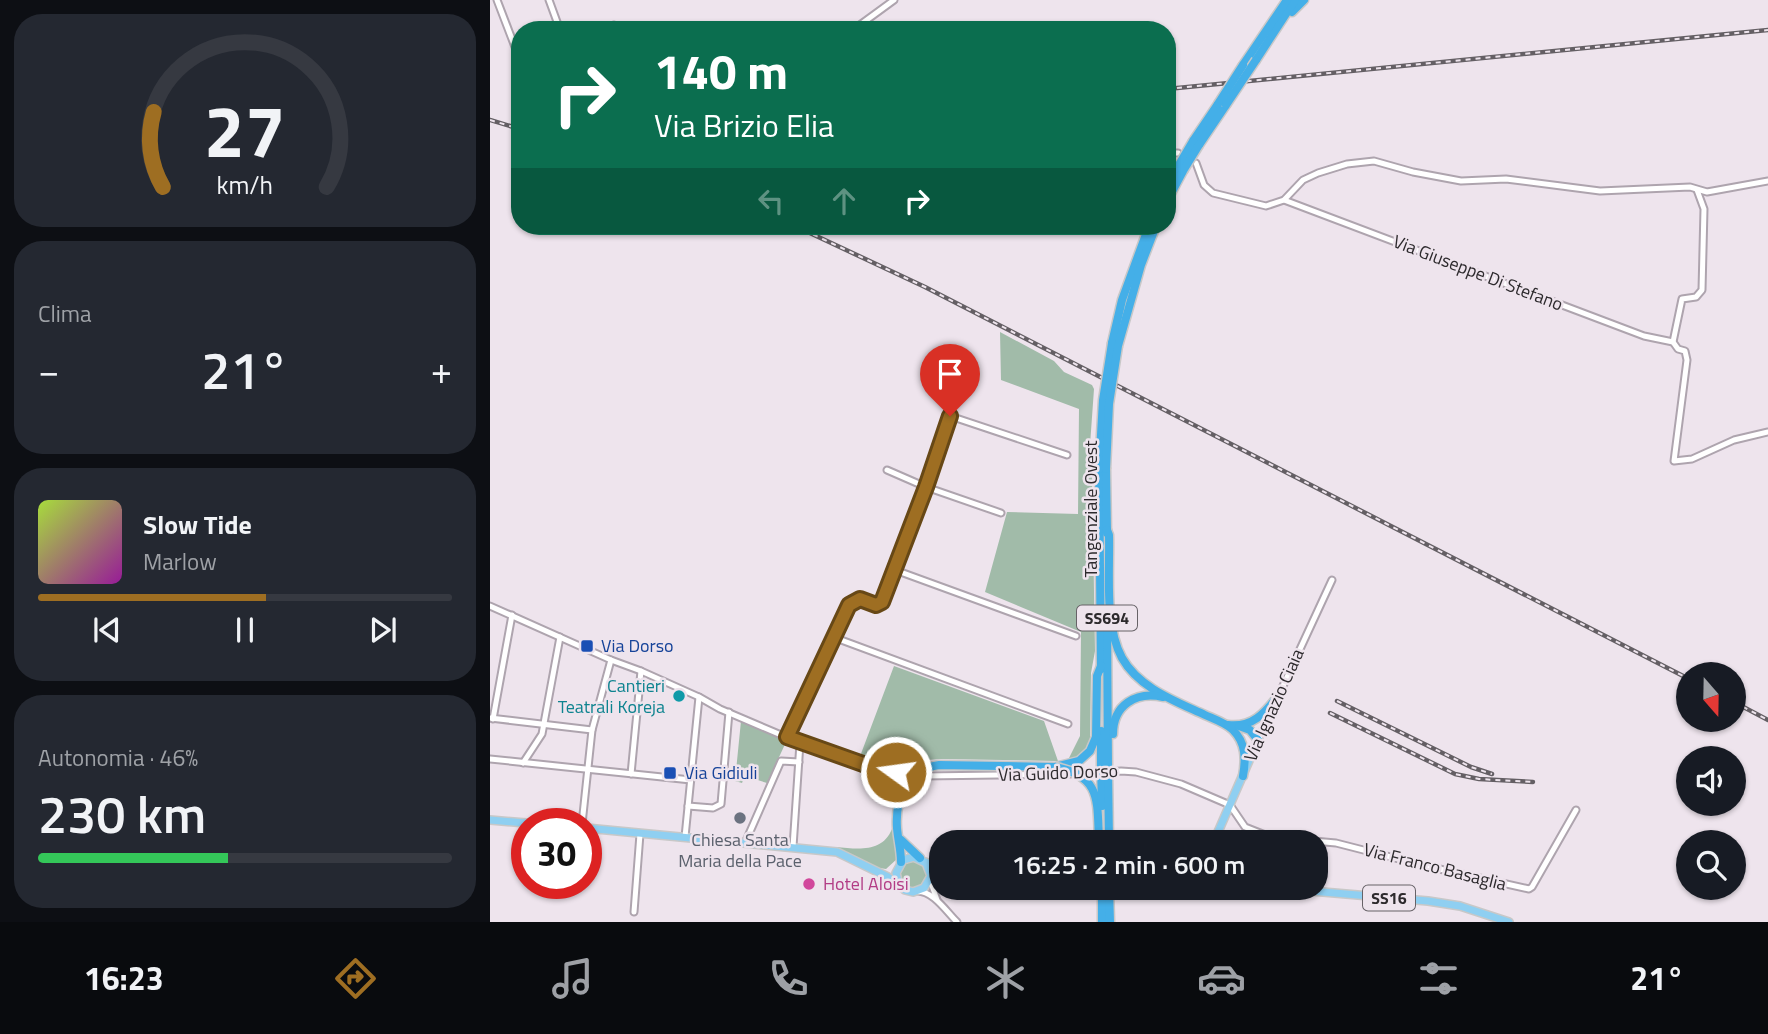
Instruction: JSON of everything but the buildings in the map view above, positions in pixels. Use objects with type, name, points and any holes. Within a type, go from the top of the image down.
[{"type":"highway","points":[[1222,104],[1249,61],[1278,0]]},
{"type":"highway","points":[[1176,180],[1196,143],[1287,0]]},
{"type":"highway","points":[[1263,50],[1295,0]]},
{"type":"highway","points":[[1249,61],[1263,50],[1304,0]]},
{"type":"highway","points":[[1176,175],[1180,170]]},
{"type":"highway","name":"Tangenziale Ovest","points":[[1109,830],[1101,666],[1103,400],[1122,300],[1146,235]]},
{"type":"highway","name":"Tangenziale Ovest","points":[[1115,345],[1153,235]]},
{"type":"highway","name":"Tangenziale Ovest","points":[[1101,830],[1107,767],[1107,530],[1103,469]]},
{"type":"highway","points":[[1107,530],[1111,615],[1117,646],[1136,677],[1172,700],[1237,730],[1250,730],[1258,740]]},
{"type":"highway","points":[[900,864],[898,813],[904,787],[915,773],[923,768],[950,765],[1055,766],[1079,761],[1094,744],[1097,724],[1097,676],[1101,666]]},
{"type":"highway","points":[[1107,767],[1114,719],[1124,704],[1145,695],[1172,700]]},
{"type":"highway","points":[[1237,730],[1262,716],[1278,696]]},
{"type":"highway","points":[[1237,730],[1245,755],[1243,776]]},
{"type":"highway","points":[[1055,766],[1080,774],[1091,785],[1097,801],[1099,830]]},
{"type":"highway","points":[[899,838],[922,860]]},
{"type":"highway","points":[[1102,900],[1102,922]]},
{"type":"highway","points":[[1109,900],[1110,922]]},
{"type":"main road","name":"Via Ignazio Ciaia","points":[[1219,830],[1258,740]]},
{"type":"main road","points":[[490,820],[511,822]]},
{"type":"main road","points":[[602,830],[837,852],[888,877],[908,891],[924,888],[929,880]]},
{"type":"main road","points":[[868,869],[886,870],[909,858],[929,864]]},
{"type":"main road","points":[[922,860],[928,866],[929,872]]},
{"type":"main road","points":[[899,885],[895,873],[900,864]]},
{"type":"main road","name":"SS16","points":[[1328,892],[1460,906],[1510,922]]},
{"type":"street","points":[[497,0],[511,37]]},
{"type":"street","points":[[549,0],[557,21]]},
{"type":"street","points":[[865,21],[894,0]]},
{"type":"street","points":[[1196,163],[1204,185],[1213,193],[1266,206],[1284,200],[1309,177],[1347,164],[1374,161],[1413,172],[1467,181],[1506,179],[1600,191],[1690,187],[1707,192],[1768,181]]},
{"type":"street","points":[[1697,190],[1704,209],[1702,290],[1696,297],[1682,299],[1673,342],[1687,355],[1674,461],[1692,459],[1734,440],[1768,432]]},
{"type":"street","name":"Via Giuseppe Di Stefano","points":[[1284,200],[1644,336],[1673,342]]},
{"type":"street","points":[[787,737],[849,605],[860,599],[876,605],[882,602],[950,416],[1068,455]]},
{"type":"street","points":[[887,470],[926,487],[1001,513]]},
{"type":"street","points":[[895,570],[1076,636]]},
{"type":"street","name":"Via Ignazio Ciaia","points":[[1258,740],[1332,580]]},
{"type":"street","points":[[490,607],[800,743],[896,772]]},
{"type":"street","points":[[512,615],[491,719],[592,730]]},
{"type":"street","points":[[523,763],[542,734],[560,637]]},
{"type":"street","points":[[833,637],[1068,724]]},
{"type":"street","points":[[583,808],[592,730],[611,660]]},
{"type":"street","points":[[631,774],[641,671]]},
{"type":"street","points":[[685,837],[699,697]]},
{"type":"street","points":[[688,806],[713,808],[721,803],[729,712]]},
{"type":"street","points":[[793,847],[800,743]]},
{"type":"street","points":[[490,759],[691,780]]},
{"type":"street","points":[[745,843],[781,761],[799,762]]},
{"type":"street","name":"Via Guido Dorso","points":[[923,776],[1136,772],[1181,784],[1230,805]]},
{"type":"street","points":[[1230,805],[1245,827],[1253,830]]},
{"type":"street","name":"Via Franco Basaglia","points":[[1328,842],[1529,889],[1576,810]]},
{"type":"street","points":[[634,912],[640,834]]},
{"type":"street","points":[[917,891],[927,893],[957,922]]},
{"type":"street","points":[[937,900],[940,905]]},
{"type":"green space","points":[[1000,332],[1054,361],[1064,372],[1092,385],[1094,389],[1090,445],[1095,458],[1092,473],[1095,651],[1091,673],[1090,743],[1086,751],[1068,760],[1080,736],[1081,632],[985,592],[1007,512],[1078,514],[1079,409],[1001,380]]},
{"type":"green space","points":[[894,666],[1044,721],[1058,761],[941,759],[927,760],[906,771],[859,759]]},
{"type":"green space","points":[[741,721],[787,740],[767,783],[745,776],[742,783],[735,781]]},
{"type":"green space","points":[[892,829],[898,858],[886,869],[873,867],[836,847],[861,849],[876,846],[888,837]]},
{"type":"green space","points":[[913,862],[922,866],[926,875],[922,884],[913,888],[904,884],[900,875],[904,866]]},
{"type":"railway","points":[[1176,88],[1768,30]]},
{"type":"railway","points":[[490,120],[511,126]]},
{"type":"railway","points":[[814,235],[925,287],[1676,672]]},
{"type":"railway","points":[[1337,701],[1471,767],[1492,774]]},
{"type":"railway","points":[[1746,708],[1768,720]]},
{"type":"railway","points":[[1330,713],[1455,774],[1479,779],[1533,782]]},
{"type":"place","name":"Via Dorso","points":[[587,646]]},
{"type":"place","name":"Cantieri Teatrali Koreja","points":[[679,696]]},
{"type":"place","name":"Via Gidiuli","points":[[670,773]]},
{"type":"place","name":"Chiesa Santa Maria della Pace","points":[[740,818]]},
{"type":"place","name":"Hotel Aloisi","points":[[809,884]]},
{"type":"route","points":[[896,772],[863,764],[787,737],[849,605],[860,599],[876,605],[882,602],[950,416]]}]
